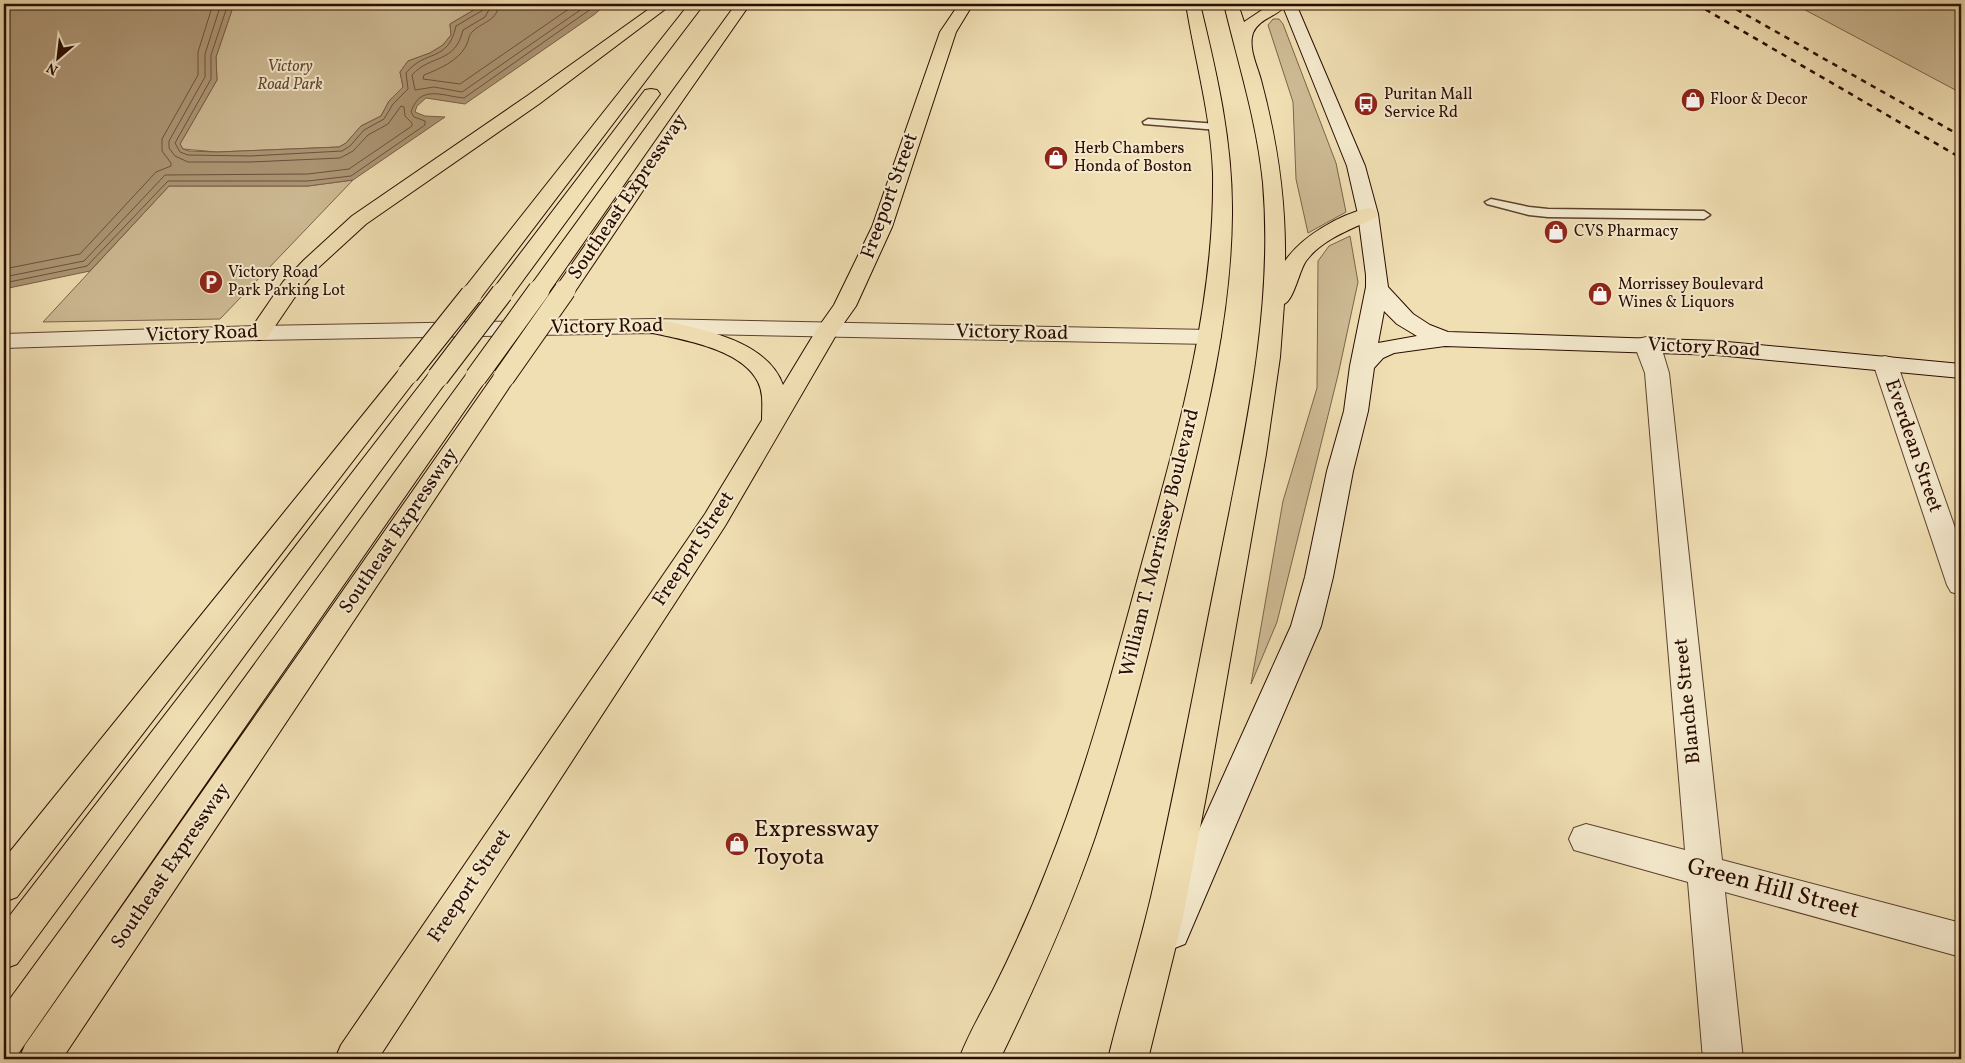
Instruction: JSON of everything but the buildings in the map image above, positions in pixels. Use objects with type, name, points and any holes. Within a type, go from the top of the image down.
[{"type":"main road","points":[[259,333],[291,287],[311,264],[359,220],[546,91],[665,4]]},
{"type":"main road","name":"Freeport Street","points":[[355,1059],[715,520],[828,329],[845,306],[882,226],[948,32],[966,4]]},
{"type":"main road","name":"William T. Morrissey Boulevard","points":[[979,1059],[1046,916],[1076,839],[1096,778],[1148,597],[1195,408],[1210,337],[1221,246],[1222,172],[1218,126],[1193,4]]},
{"type":"main road","points":[[1128,1059],[1168,898],[1263,401],[1272,324],[1275,235],[1273,184],[1262,117],[1231,4]]},
{"type":"main road","points":[[1242,44],[1244,34],[1251,22],[1280,4]]},
{"type":"main road","points":[[4,1040],[490,377],[539,290],[750,7]]},
{"type":"main road","name":"Southeast Expressway","points":[[664,145],[750,7]]},
{"type":"main road","points":[[689,43],[705,8]]},
{"type":"main road","points":[[4,886],[471,295],[705,8]]},
{"type":"main road","points":[[4,952],[660,82]]},
{"type":"main road","name":"Southeast Expressway","points":[[38,1059],[490,377],[565,290],[648,169]]},
{"type":"main road","points":[[1272,324],[1285,284],[1299,256],[1318,240],[1368,214]]},
{"type":"main road","points":[[652,326],[703,336],[744,354],[768,378],[775,399],[774,419]]},
{"type":"street","points":[[1146,991],[1306,626],[1319,577],[1340,471],[1356,412],[1362,366],[1377,287],[1376,264],[1368,214],[1356,166],[1289,4]]},
{"type":"street","name":"Victory Road","points":[[1377,287],[1390,306],[1404,319],[1426,332],[1445,339]]},
{"type":"street","name":"Victory Road","points":[[4,340],[652,326],[1210,337]]},
{"type":"street","name":"Victory Road","points":[[1362,366],[1376,353],[1396,345],[1445,339],[1646,344],[1742,350],[1961,371]]},
{"type":"street","name":"Blanche Street","points":[[1646,344],[1657,373],[1723,1059]]},
{"type":"street","name":"Everdean Street","points":[[1885,363],[1961,585]]},
{"type":"street","name":"Green Hill Street","points":[[1586,840],[1961,940]]},
{"type":"lane","points":[[1148,122],[1218,126]]},
{"type":"lane","points":[[1491,202],[1529,211],[1548,213],[1704,215]]},
{"type":"green space","name":"Victory Road Park","points":[[234,4],[484,4],[450,24],[451,35],[443,45],[430,53],[408,61],[400,72],[403,87],[389,101],[381,116],[361,126],[346,143],[339,147],[217,152],[183,149],[180,144],[217,80],[216,57]]},
{"type":"green space","points":[[1794,4],[1961,4],[1961,93]]},
{"type":"green space","points":[[1273,19],[1279,19],[1283,24],[1336,163],[1346,212],[1308,233],[1296,179],[1293,102],[1268,25]]},
{"type":"green space","points":[[353,180],[220,319],[43,322],[169,186],[308,186]]},
{"type":"green space","points":[[1350,236],[1358,282],[1338,375],[1277,622],[1251,684],[1283,501],[1317,388],[1318,261],[1329,246]]},
{"type":"water","points":[[4,4],[234,4],[216,57],[217,80],[180,144],[183,149],[189,151],[217,152],[339,147],[346,143],[361,126],[381,116],[389,101],[403,87],[400,72],[408,61],[430,53],[443,45],[451,35],[450,24],[484,4],[606,4],[595,14],[465,104],[426,98],[417,106],[415,112],[425,116],[445,117],[353,180],[308,186],[169,186],[90,271],[4,289]]},
{"type":"railway","points":[[1696,4],[1961,158]]},
{"type":"railway","points":[[1727,4],[1961,136]]},
{"type":"place","name":"Floor & Decor","points":[[1693,100]]},
{"type":"place","name":"Puritan Mall Service Rd","points":[[1366,104]]},
{"type":"place","name":"Herb Chambers Honda of Boston","points":[[1056,158]]},
{"type":"place","name":"CVS Pharmacy","points":[[1556,232]]},
{"type":"place","name":"Victory Road Park Parking Lot","points":[[211,282]]},
{"type":"place","name":"Morrissey Boulevard Wines & Liquors","points":[[1600,294]]},
{"type":"place","name":"Expressway Toyota","points":[[737,844]]}]
